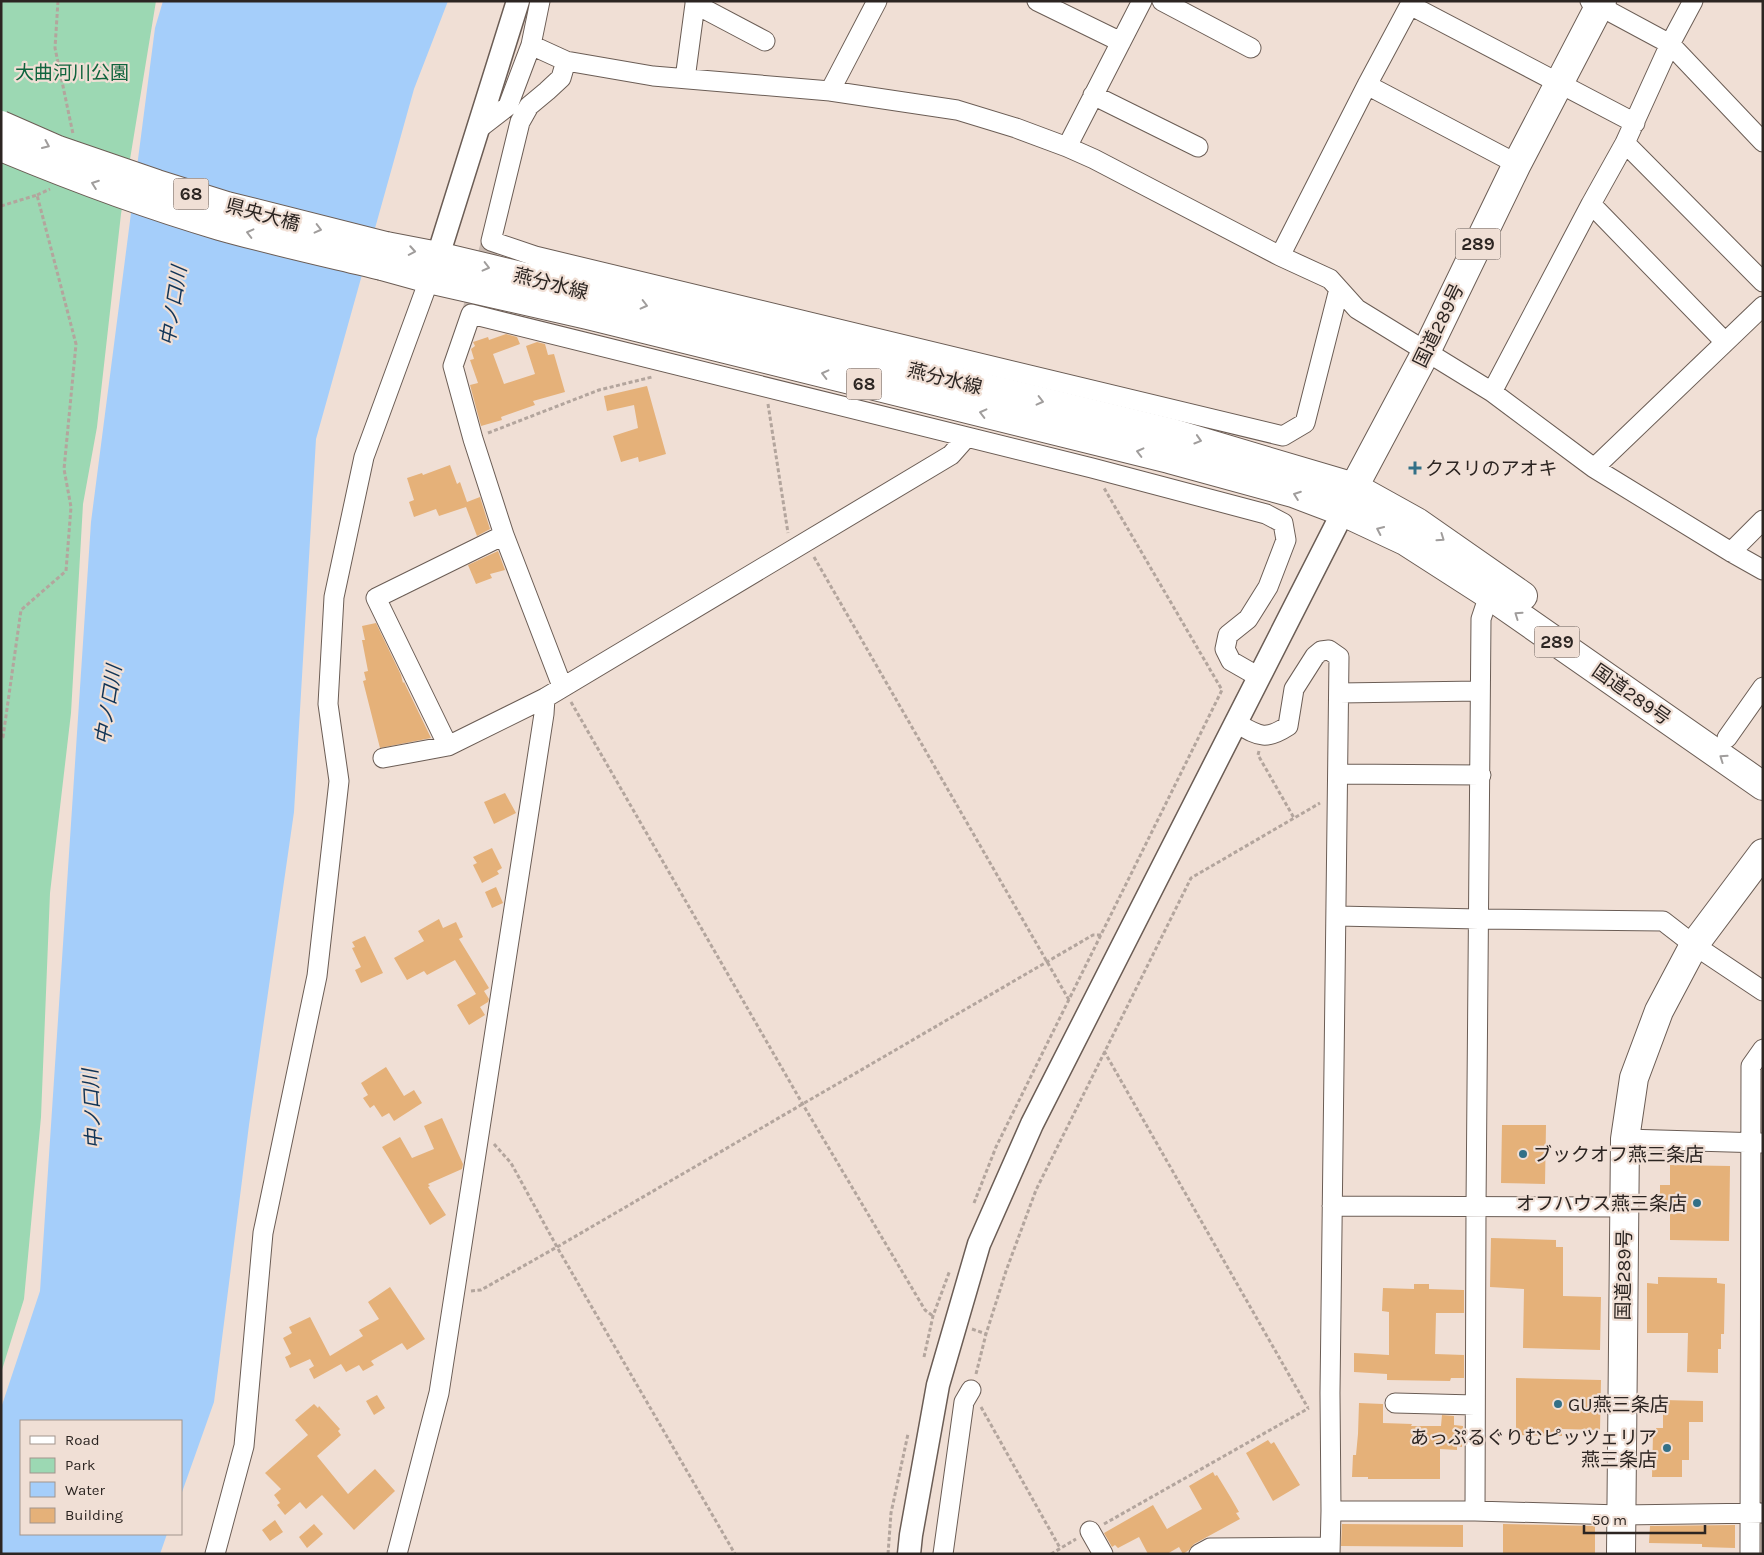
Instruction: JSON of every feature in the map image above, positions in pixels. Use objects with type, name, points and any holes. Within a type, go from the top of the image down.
[{"type":"main road","name":"国道289号","points":[[1597,3],[1559,84],[1517,164],[1426,352],[1354,487],[1343,512],[1405,541],[1489,595],[1763,786]]},
{"type":"main road","name":"県央大橋","points":[[1,125],[58,150],[157,184],[384,256]]},
{"type":"main road","name":"県央大橋","points":[[1,147],[48,167],[136,199],[221,226],[384,256]]},
{"type":"main road","name":"燕分水線","points":[[384,256],[1169,432],[1354,487]]},
{"type":"main road","name":"燕分水線","points":[[434,268],[467,287],[588,315],[1168,459],[1292,493],[1343,512]]},
{"type":"main road","name":"国道289号","points":[[1354,487],[1417,522],[1763,763]]},
{"type":"main road","name":"国道289号","points":[[1621,1554],[1625,1139],[1634,1078],[1659,1010],[1694,945],[1763,853]]},
{"type":"street","points":[[214,1554],[244,1446],[263,1233],[318,976],[338,781],[328,704],[334,597],[364,457],[434,268],[518,1]]},
{"type":"street","points":[[477,130],[508,106],[531,45],[540,1]]},
{"type":"street","points":[[830,91],[878,1]]},
{"type":"street","points":[[1037,1],[1121,42]]},
{"type":"street","points":[[1067,147],[1142,1]]},
{"type":"street","points":[[1162,1],[1251,48]]},
{"type":"street","points":[[1492,392],[1625,143],[1670,44],[1692,1]]},
{"type":"street","points":[[685,79],[695,2],[765,41]]},
{"type":"street","points":[[1280,256],[1411,3],[1559,84],[1635,123]]},
{"type":"street","points":[[1597,3],[1670,44],[1763,142]]},
{"type":"street","points":[[531,45],[566,61],[653,76],[830,91],[957,110],[1016,128],[1067,147],[1094,159],[1280,256],[1330,279],[1357,309],[1492,392],[1594,468],[1730,552],[1763,570]]},
{"type":"street","points":[[566,61],[561,78],[529,106],[520,122],[491,240],[534,256],[1284,436],[1305,423],[1339,289]]},
{"type":"street","points":[[1367,85],[1517,164]]},
{"type":"street","points":[[1093,95],[1198,147]]},
{"type":"street","points":[[1625,143],[1763,282]]},
{"type":"street","points":[[1591,204],[1725,342]]},
{"type":"street","points":[[1594,468],[1763,306]]},
{"type":"street","points":[[562,686],[504,535],[473,439],[453,366],[471,314],[1092,468],[1266,514],[1283,523],[1286,540],[1268,587],[1248,619],[1228,635],[1225,649],[1231,661],[1259,677]]},
{"type":"street","points":[[383,758],[448,746],[545,698],[562,686],[952,455],[966,438]]},
{"type":"street","points":[[909,1554],[938,1385],[979,1244],[1032,1124],[1343,512]]},
{"type":"street","points":[[1730,552],[1763,520]]},
{"type":"street","points":[[448,746],[376,598],[504,535]]},
{"type":"street","points":[[1475,1511],[1481,619],[1489,595]]},
{"type":"street","points":[[1199,1554],[1210,1548],[1330,1550],[1330,1393],[1339,657],[1329,650],[1321,651],[1315,656],[1294,690],[1288,726],[1276,734],[1262,736],[1236,723]]},
{"type":"street","points":[[1727,738],[1763,687]]},
{"type":"street","points":[[1339,693],[1480,691]]},
{"type":"street","points":[[397,1554],[439,1393],[456,1292],[478,1135],[545,698]]},
{"type":"street","points":[[1338,774],[1481,775]]},
{"type":"street","points":[[1337,916],[1479,920],[1663,921],[1694,945],[1763,991]]},
{"type":"street","points":[[1750,1554],[1756,1513],[1757,1143],[1751,1066],[1763,1049]]},
{"type":"street","points":[[1625,1139],[1757,1143]]},
{"type":"street","points":[[1332,1206],[1624,1206]]},
{"type":"street","points":[[943,1554],[964,1402],[972,1390]]},
{"type":"street","points":[[1395,1403],[1475,1405]]},
{"type":"street","points":[[1331,1511],[1475,1511],[1620,1515],[1756,1513]]},
{"type":"street","points":[[1090,1531],[1103,1554]]},
{"type":"path","points":[[58,1],[55,48],[73,131],[72,137]]},
{"type":"path","points":[[1,206],[37,196],[55,187]]},
{"type":"path","points":[[1,738],[3,737],[21,610],[66,571],[71,507],[64,469],[76,344],[37,196]]},
{"type":"path","points":[[473,439],[599,390],[663,374],[666,362]]},
{"type":"path","points":[[765,387],[789,537],[806,542],[1069,1000]]},
{"type":"path","points":[[972,1209],[996,1147],[1222,690],[1092,468]]},
{"type":"path","points":[[562,686],[802,1103],[924,1310],[933,1316],[986,1334]]},
{"type":"path","points":[[1262,736],[1258,755],[1294,818]]},
{"type":"path","points":[[1060,1548],[972,1390],[986,1334],[1006,1271],[1036,1190],[1191,878],[1338,794]]},
{"type":"path","points":[[456,1292],[481,1290],[557,1248],[802,1103],[1093,935],[1101,935]]},
{"type":"path","points":[[1104,1051],[1308,1408]]},
{"type":"path","points":[[478,1135],[497,1146],[511,1163],[557,1248],[735,1554]]},
{"type":"path","points":[[933,1316],[952,1262]]},
{"type":"path","points":[[1051,1554],[1308,1408],[1330,1393]]},
{"type":"green space","name":"大曲河川公園","points":[[1,1],[156,1],[121,214],[97,427],[83,504],[71,713],[50,893],[41,1117],[24,1299],[1,1373]]},
{"type":"water","name":"中ノ口川","points":[[163,1],[448,1],[414,89],[316,439],[294,812],[249,1125],[214,1402],[182,1492],[182,1420],[20,1420],[20,1535],[167,1535],[160,1554],[1,1554],[1,1408],[40,1291],[91,522],[155,28]]},
{"type":"building","points":[[506,334],[517,337],[520,344],[493,354],[504,384],[535,374],[526,346],[537,342],[545,344],[548,355],[554,354],[565,392],[533,401],[535,405],[501,417],[502,420],[481,426],[470,385],[478,383],[470,360],[474,359],[471,349],[475,346],[473,342],[488,337],[489,340]]},
{"type":"building","points":[[647,386],[666,454],[639,462],[638,457],[621,462],[613,436],[638,428],[634,405],[607,411],[604,396]]},
{"type":"building","points":[[450,465],[457,484],[460,482],[467,502],[480,497],[490,529],[477,536],[466,507],[439,516],[436,509],[414,517],[409,502],[414,500],[407,478],[422,473],[423,475]]},
{"type":"building","points":[[498,551],[505,570],[490,574],[492,578],[476,584],[468,565]]},
{"type":"building","points":[[376,623],[403,683],[431,738],[380,748],[363,681],[366,680],[364,672],[368,671],[362,640],[365,640],[362,626]]},
{"type":"building","points":[[505,793],[516,813],[494,824],[484,802]]},
{"type":"building","points":[[492,848],[502,868],[497,871],[499,874],[482,883],[473,865],[477,863],[473,857]]},
{"type":"building","points":[[496,887],[503,903],[492,908],[485,892]]},
{"type":"building","points":[[439,919],[443,928],[456,922],[463,937],[459,939],[489,988],[484,991],[489,999],[488,1002],[480,1007],[485,1015],[469,1025],[457,1005],[476,994],[455,960],[427,975],[424,971],[407,980],[394,958],[424,941],[418,931]]},
{"type":"building","points":[[365,936],[383,973],[361,983],[355,970],[361,967],[352,948],[355,947],[352,942]]},
{"type":"building","points":[[386,1067],[404,1096],[414,1090],[422,1103],[394,1121],[389,1113],[382,1117],[374,1105],[370,1108],[363,1098],[368,1095],[361,1083]]},
{"type":"building","points":[[442,1118],[463,1164],[462,1169],[428,1184],[430,1186],[428,1187],[446,1215],[430,1225],[382,1147],[400,1137],[412,1158],[434,1149],[424,1126]]},
{"type":"building","name":"ブックオフ燕三条店","points":[[1502,1125],[1546,1125],[1545,1184],[1501,1183]]},
{"type":"building","name":"オフハウス燕三条店","points":[[1670,1165],[1730,1166],[1729,1241],[1670,1240],[1670,1203],[1660,1203],[1660,1185],[1670,1185]]},
{"type":"building","points":[[1491,1238],[1556,1240],[1556,1247],[1563,1247],[1563,1296],[1601,1297],[1600,1350],[1523,1348],[1524,1289],[1490,1287]]},
{"type":"building","points":[[1658,1277],[1717,1278],[1717,1283],[1725,1284],[1724,1334],[1721,1334],[1721,1349],[1718,1349],[1718,1373],[1687,1372],[1688,1333],[1647,1333],[1647,1283],[1658,1284]]},
{"type":"building","points":[[1414,1284],[1429,1284],[1429,1289],[1464,1290],[1464,1313],[1436,1313],[1435,1354],[1464,1355],[1464,1378],[1451,1378],[1450,1381],[1387,1380],[1387,1374],[1354,1372],[1354,1353],[1389,1355],[1389,1312],[1382,1311],[1383,1288],[1414,1289]]},
{"type":"building","points":[[390,1287],[425,1339],[407,1350],[402,1343],[371,1361],[374,1365],[363,1371],[359,1365],[346,1372],[341,1364],[314,1379],[309,1369],[314,1366],[310,1359],[290,1368],[285,1357],[291,1354],[283,1338],[292,1333],[289,1327],[310,1317],[330,1356],[363,1336],[359,1330],[379,1319],[368,1302]]},
{"type":"building","name":"GU燕三条店","points":[[1516,1378],[1601,1380],[1600,1430],[1562,1429],[1562,1436],[1516,1435]]},
{"type":"building","points":[[377,1395],[385,1408],[374,1415],[366,1401]]},
{"type":"building","points":[[1663,1400],[1703,1401],[1703,1422],[1689,1422],[1689,1460],[1682,1460],[1682,1477],[1652,1477],[1653,1434],[1656,1434],[1656,1428],[1663,1428]]},
{"type":"building","points":[[1359,1403],[1383,1404],[1383,1423],[1412,1424],[1411,1426],[1441,1426],[1442,1415],[1454,1416],[1454,1425],[1463,1426],[1462,1447],[1457,1446],[1457,1450],[1440,1449],[1440,1479],[1368,1479],[1368,1477],[1352,1477],[1353,1455],[1356,1455],[1358,1434]]},
{"type":"building","points":[[314,1404],[318,1408],[319,1406],[340,1429],[338,1431],[341,1435],[317,1456],[348,1494],[375,1469],[395,1491],[354,1530],[322,1495],[306,1509],[300,1502],[285,1515],[277,1505],[280,1503],[274,1495],[281,1489],[265,1473],[308,1435],[295,1420]]},
{"type":"building","points":[[1268,1440],[1271,1444],[1274,1442],[1300,1485],[1273,1501],[1246,1453]]},
{"type":"building","points":[[1213,1472],[1215,1476],[1217,1475],[1231,1498],[1239,1512],[1236,1513],[1240,1519],[1194,1544],[1183,1554],[1179,1547],[1167,1554],[1148,1554],[1139,1537],[1118,1548],[1115,1545],[1112,1547],[1104,1533],[1153,1505],[1167,1529],[1202,1509],[1189,1486]]},
{"type":"building","points":[[275,1520],[283,1532],[270,1541],[262,1530]]},
{"type":"building","points":[[314,1524],[323,1534],[307,1548],[299,1537]]},
{"type":"building","points":[[1342,1524],[1463,1525],[1463,1547],[1341,1546]]},
{"type":"building","points":[[1503,1524],[1595,1526],[1595,1554],[1503,1554]]},
{"type":"building","points":[[1735,1525],[1735,1548],[1702,1547],[1702,1544],[1649,1543],[1650,1526]]},
{"type":"tunnel","points":[[471,314],[491,241]]},
{"type":"place","name":"クスリのアオキ","points":[[1415,468]]},
{"type":"place","name":"ブックオフ燕三条店","points":[[1523,1154]]},
{"type":"place","name":"オフハウス燕三条店","points":[[1697,1203]]},
{"type":"place","name":"GU燕三条店","points":[[1558,1404]]},
{"type":"place","name":"あっぷるぐりむピッツェリア 燕三条店","points":[[1667,1448]]}]
